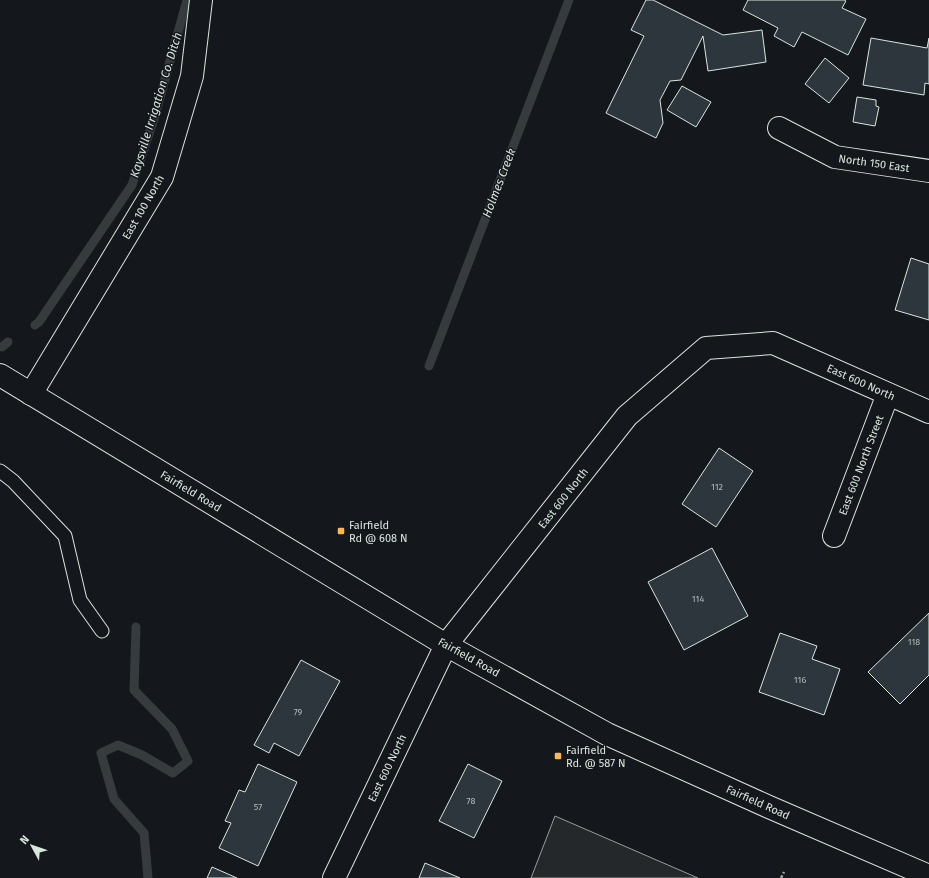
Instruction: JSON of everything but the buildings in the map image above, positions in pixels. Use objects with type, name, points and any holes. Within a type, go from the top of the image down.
[{"type":"street","name":"East 100 North","points":[[31,394],[162,176],[192,76],[201,0]]},
{"type":"street","name":"North 150 East","points":[[779,128],[835,157],[929,171]]},
{"type":"street","name":"East 600 North","points":[[334,878],[446,645],[628,416],[706,348],[773,342],[929,412]]},
{"type":"street","name":"Fairfield Road","points":[[0,375],[446,645],[607,734],[769,808],[929,876]]},
{"type":"street","name":"East 600 North Street","points":[[834,536],[888,394]]},
{"type":"lane","points":[[0,471],[13,481],[65,536],[80,600],[102,631]]},
{"type":"path","points":[[781,878],[784,872]]},
{"type":"shaded area","points":[[555,816],[698,878],[531,878]]},
{"type":"waterway","name":"Kaysville Irrigation Co. Ditch","points":[[35,325],[39,322],[132,185],[154,119],[187,0]]},
{"type":"waterway","name":"Holmes Creek","points":[[429,366],[569,0]]},
{"type":"waterway","name":"Kaysville Irrigation Co. Ditch","points":[[2,347],[8,342]]},
{"type":"waterway","name":"Holmes Creek","points":[[136,627],[134,690],[172,729],[188,761],[173,773],[142,755],[118,745],[101,753],[114,799],[144,833],[148,878]]},
{"type":"place","name":"Fairfield Rd @ 608 N","points":[[341,531]]},
{"type":"place","name":"Fairfield Rd. @ 587 N","points":[[558,756]]}]
